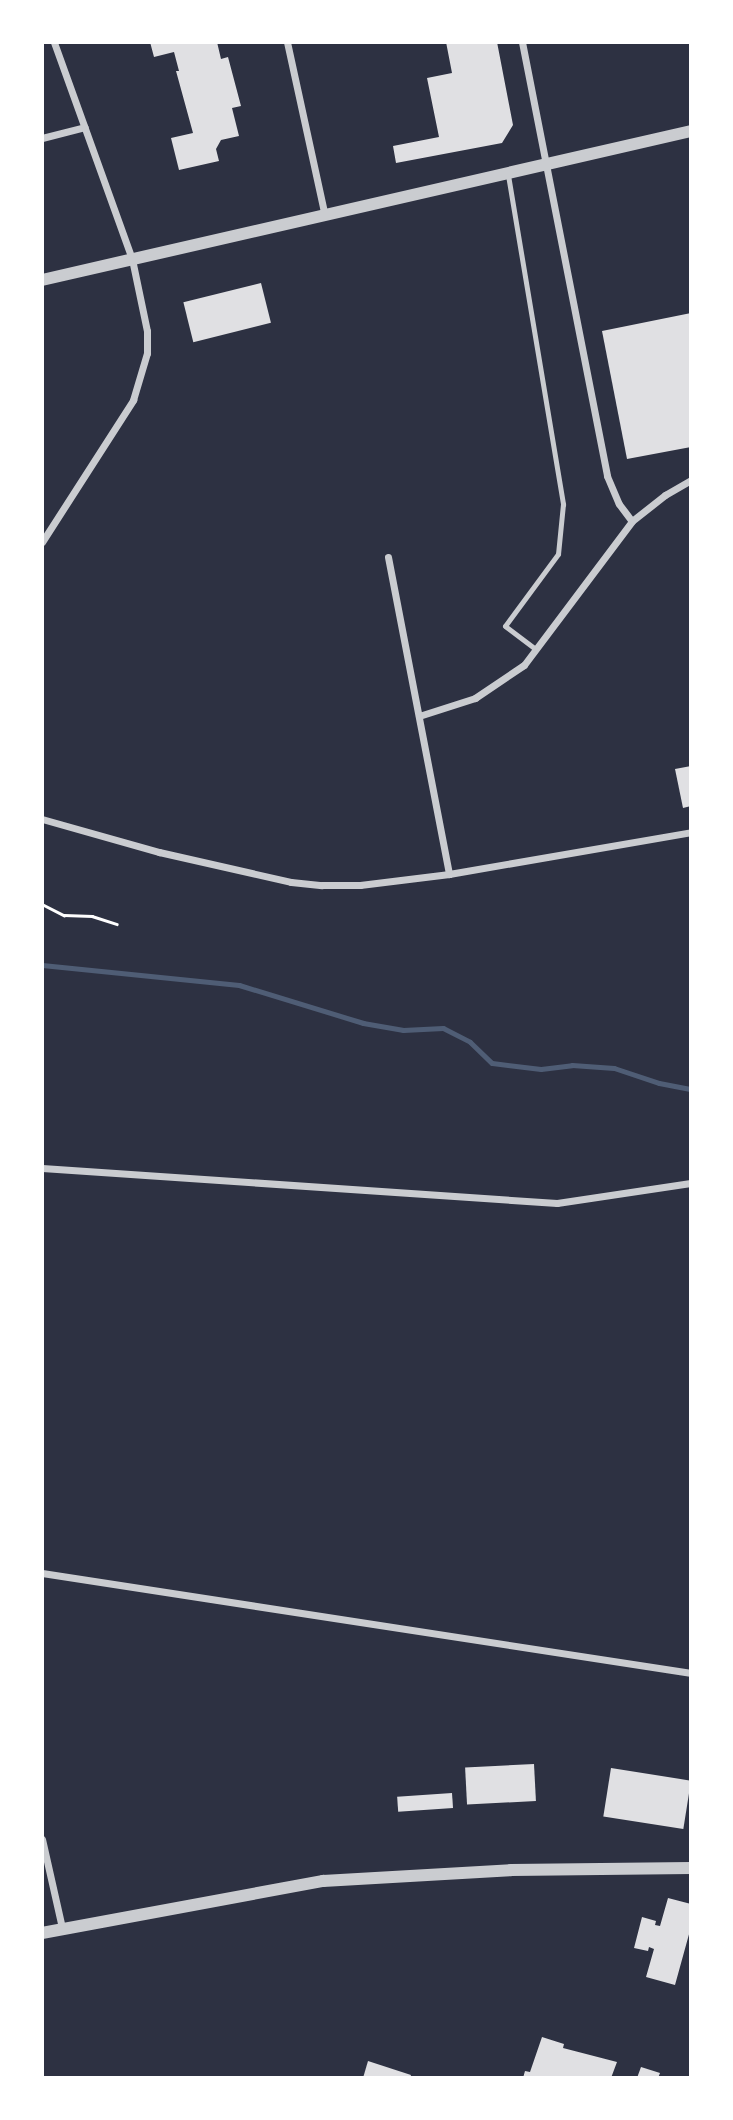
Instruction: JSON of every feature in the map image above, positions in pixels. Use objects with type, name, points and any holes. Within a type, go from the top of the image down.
[{"type":"street","points":[[42,542],[133,400],[145,366],[147,331],[132,259],[54,42]]},
{"type":"street","points":[[287,42],[325,216]]},
{"type":"street","points":[[522,42],[607,476],[619,504],[632,521]]},
{"type":"street","points":[[42,138],[85,127]]},
{"type":"street","points":[[42,280],[691,131]]},
{"type":"street","points":[[419,716],[475,698],[524,665],[632,521],[665,495],[691,480]]},
{"type":"street","points":[[388,557],[449,874]]},
{"type":"street","points":[[42,819],[159,852],[291,882],[360,885],[449,874],[691,832]]},
{"type":"street","points":[[42,1168],[557,1203],[691,1184]]},
{"type":"street","points":[[42,1573],[691,1673]]},
{"type":"street","points":[[42,1839],[62,1928]]},
{"type":"street","points":[[42,1933],[323,1881],[511,1870],[691,1868]]},
{"type":"lane","points":[[508,175],[563,504],[558,554],[505,626],[536,649]]},
{"type":"path","points":[[42,904],[64,915],[92,916],[117,924]]},
{"type":"building","points":[[150,42],[217,42],[221,59],[228,57],[241,106],[232,108],[239,136],[221,140],[216,149],[219,161],[179,170],[171,138],[193,133],[176,71],[179,71],[174,52],[154,57]]},
{"type":"building","points":[[446,42],[497,42],[513,125],[502,143],[396,163],[393,146],[439,137],[427,78],[452,73]]},
{"type":"building","points":[[261,283],[271,323],[193,342],[183,302]]},
{"type":"building","points":[[691,313],[691,447],[627,459],[602,331]]},
{"type":"building","points":[[691,766],[691,806],[683,808],[675,769]]},
{"type":"building","points":[[534,1764],[536,1801],[467,1805],[465,1768]]},
{"type":"building","points":[[611,1768],[691,1781],[683,1829],[603,1816]]},
{"type":"building","points":[[452,1793],[453,1808],[398,1812],[397,1797]]},
{"type":"building","points":[[668,1898],[691,1904],[691,1927],[675,1985],[646,1977],[654,1949],[649,1947],[648,1951],[634,1948],[642,1917],[656,1921],[655,1925],[660,1926]]},
{"type":"building","points":[[542,2037],[564,2044],[563,2048],[617,2062],[611,2078],[523,2078],[525,2071],[530,2072]]},
{"type":"building","points":[[368,2061],[411,2075],[410,2078],[363,2078]]},
{"type":"building","points":[[641,2067],[660,2073],[658,2078],[637,2078]]},
{"type":"waterway","points":[[42,965],[239,985],[363,1023],[403,1030],[443,1028],[470,1042],[492,1063],[541,1069],[572,1065],[614,1068],[659,1083],[691,1089]]}]
